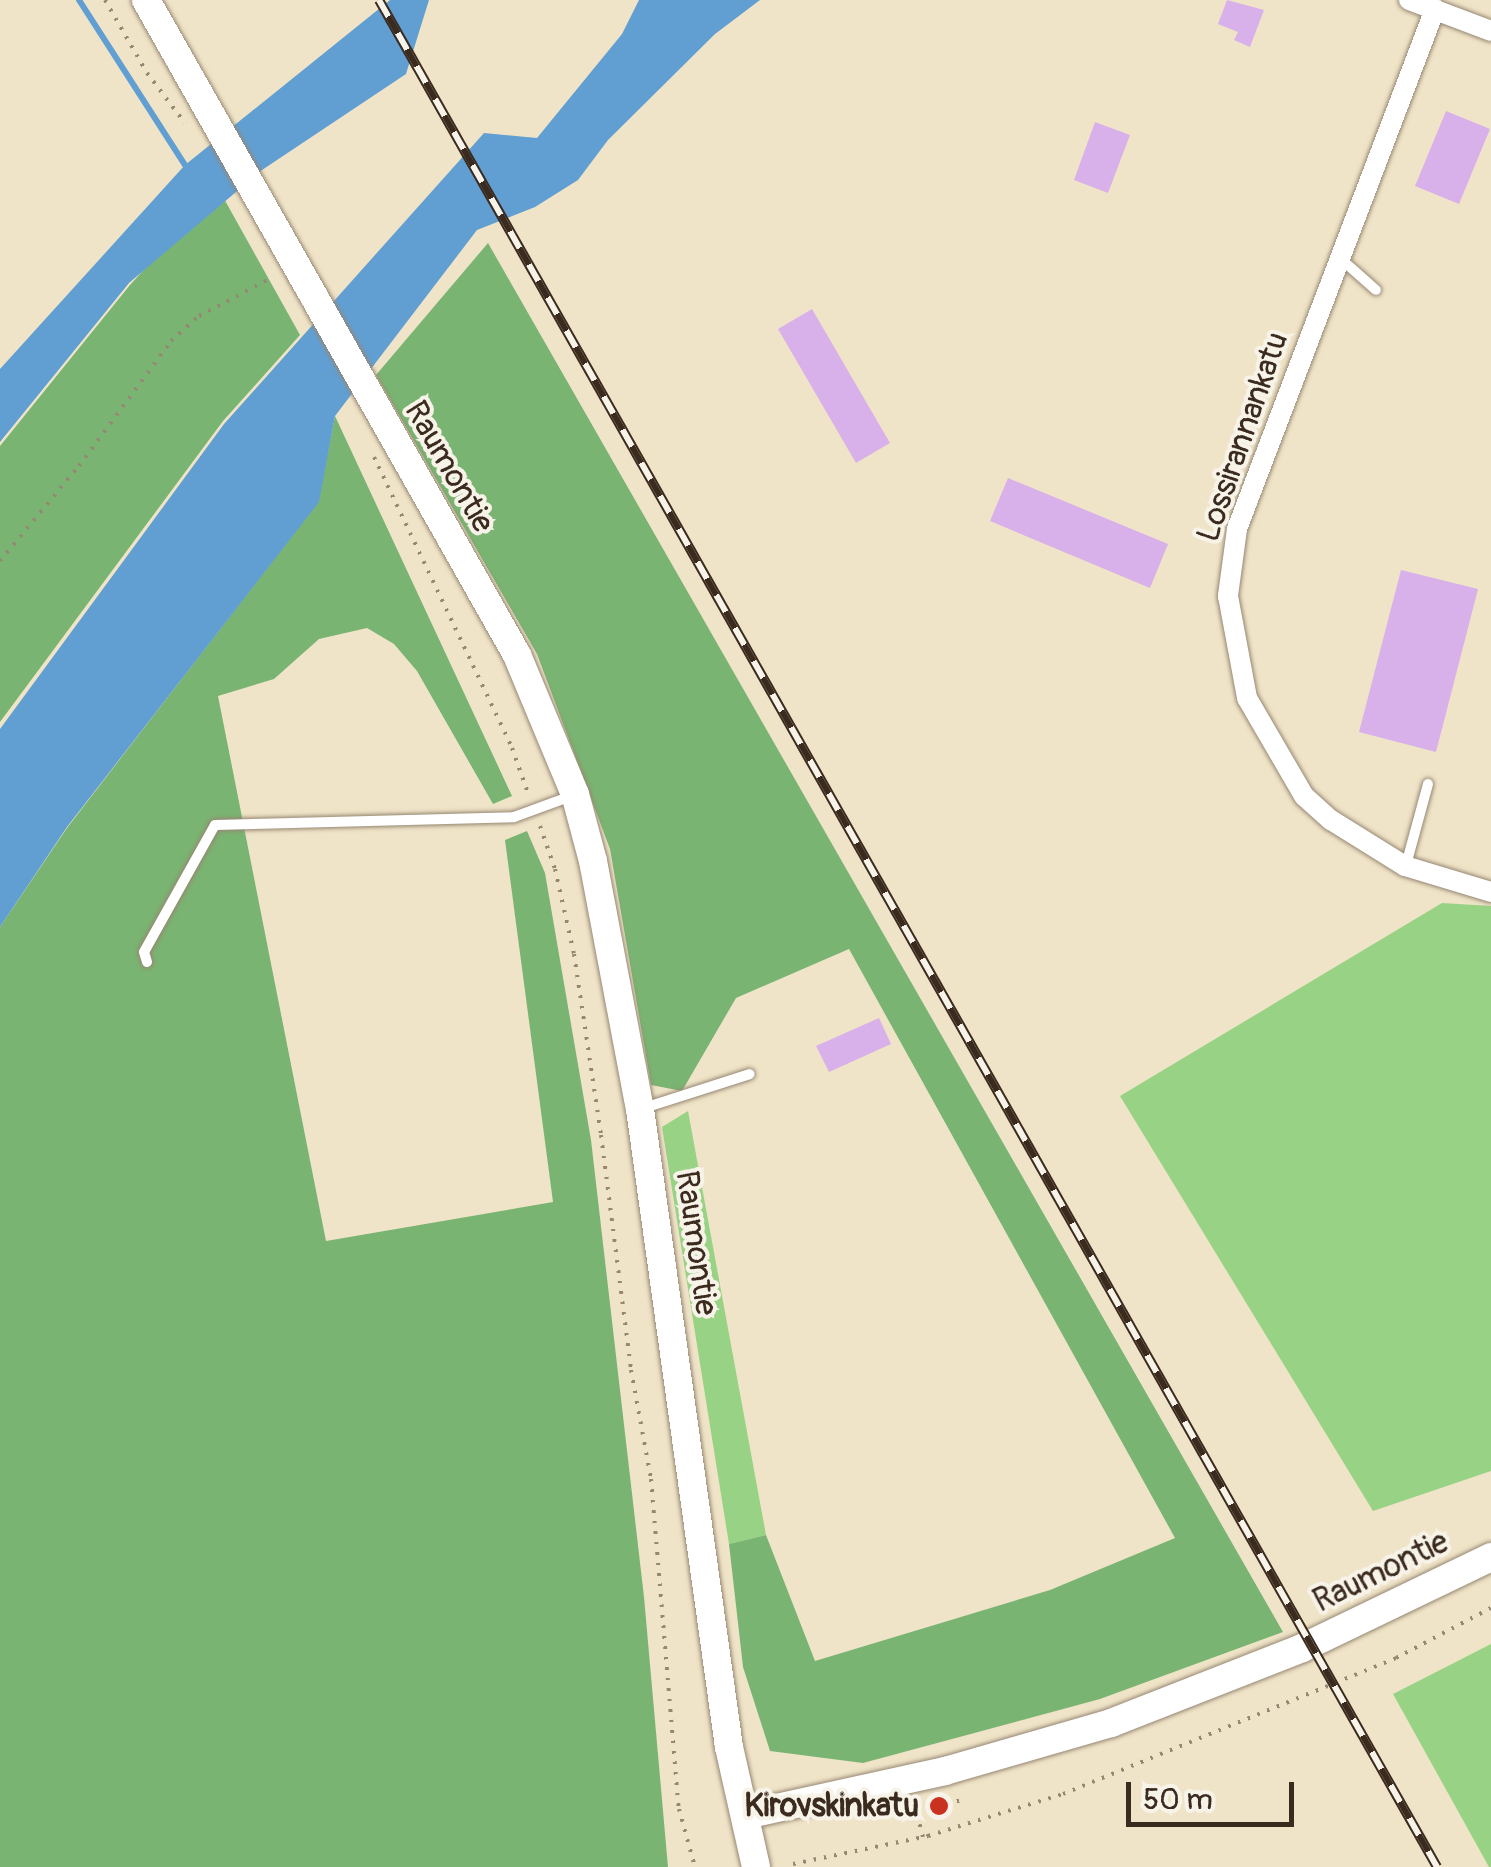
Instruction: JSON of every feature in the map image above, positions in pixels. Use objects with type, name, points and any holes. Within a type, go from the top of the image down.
[{"type":"street","name":"Raumontie","points":[[146,0],[517,655],[575,794],[593,860],[640,1109],[729,1747],[745,1815],[945,1771],[1111,1722],[1302,1648],[1491,1558]]},
{"type":"street","points":[[1409,0],[1491,31]]},
{"type":"street","name":"Lossirannankatu","points":[[1435,9],[1237,529],[1228,596],[1231,629],[1247,698],[1304,796],[1332,820],[1405,866],[1491,892]]},
{"type":"street","points":[[745,1815],[756,1867]]},
{"type":"lane","points":[[1339,256],[1376,290]]},
{"type":"lane","points":[[1405,866],[1428,784]]},
{"type":"lane","points":[[147,962],[144,952],[215,825],[514,818],[575,794]]},
{"type":"lane","points":[[640,1109],[750,1074]]},
{"type":"path","points":[[104,0],[147,73]]},
{"type":"path","points":[[0,562],[79,466],[171,341],[199,316],[295,266]]},
{"type":"path","points":[[384,482],[512,748],[555,869],[574,954],[631,1370],[651,1479],[679,1809],[696,1867]]},
{"type":"path","points":[[793,1864],[923,1837],[1063,1794],[1196,1743],[1396,1658],[1491,1608]]},
{"type":"path","points":[[923,1837],[916,1811],[962,1800]]},
{"type":"green space","points":[[218,188],[300,335],[223,421],[0,722],[0,446],[130,285]]},
{"type":"green space","points":[[488,243],[1283,1632],[1100,1699],[863,1763],[770,1751],[743,1667],[729,1544],[766,1535],[815,1661],[1050,1590],[1175,1538],[849,949],[736,998],[682,1091],[651,1085],[610,849],[537,654],[376,375]]},
{"type":"green space","points":[[335,416],[512,796],[493,804],[417,671],[394,644],[367,628],[319,639],[274,679],[218,696],[326,1241],[553,1202],[505,840],[527,831],[545,873],[591,1140],[644,1597],[668,1867],[0,1867],[0,927],[67,828],[318,502]]},
{"type":"green space","points":[[1442,903],[1491,906],[1491,1471],[1373,1511],[1120,1096]]},
{"type":"green space","points":[[688,1111],[766,1535],[729,1544],[662,1127]]},
{"type":"green space","points":[[1491,1644],[1491,1867],[1489,1867],[1393,1694]]},
{"type":"water","points":[[390,0],[429,0],[406,74],[262,170],[129,283],[0,442],[0,369],[185,165]]},
{"type":"water","points":[[639,0],[760,0],[715,34],[608,140],[578,180],[535,207],[477,230],[335,416],[319,502],[67,827],[0,927],[0,729],[224,424],[484,133],[537,138],[622,34]]},
{"type":"building","points":[[1227,0],[1264,10],[1250,47],[1234,40],[1238,32],[1218,24]]},
{"type":"building","points":[[1446,111],[1490,129],[1459,204],[1415,186]]},
{"type":"building","points":[[1095,122],[1130,135],[1108,193],[1074,180]]},
{"type":"building","points":[[812,309],[890,443],[856,463],[778,329]]},
{"type":"building","points":[[1008,478],[1168,544],[1150,588],[990,521]]},
{"type":"building","points":[[1401,570],[1478,589],[1436,752],[1359,732]]},
{"type":"building","points":[[879,1018],[891,1044],[829,1072],[816,1046]]},
{"type":"waterway","points":[[79,0],[185,165]]},
{"type":"railway","points":[[379,0],[1437,1867]]},
{"type":"place","name":"Kirovskinkatu","points":[[939,1806]]}]
